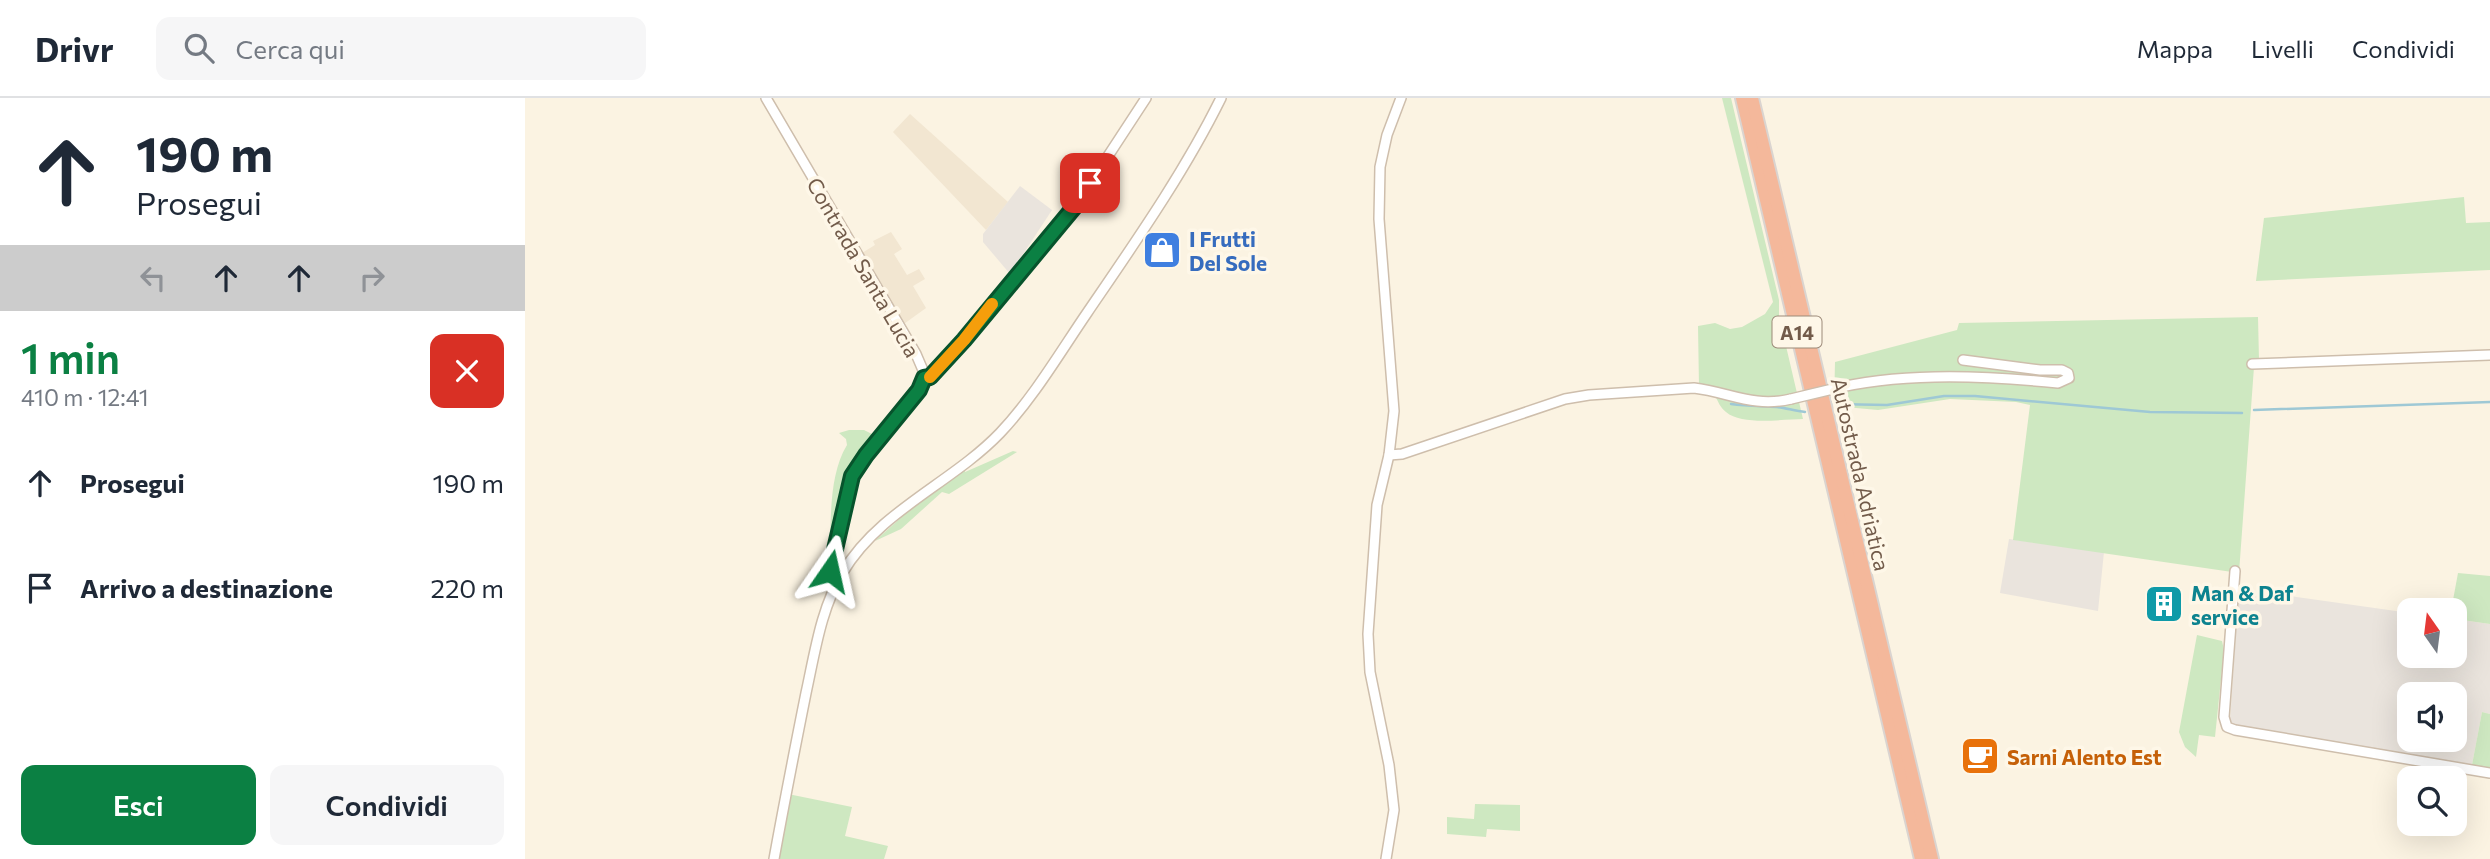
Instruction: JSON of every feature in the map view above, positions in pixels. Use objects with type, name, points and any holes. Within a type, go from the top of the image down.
[{"type":"highway","name":"Autostrada Adriatica","points":[[1742,98],[1921,859]]},
{"type":"highway","name":"Autostrada Adriatica","points":[[1752,98],[1932,859]]},
{"type":"street","name":"Contrada Santa Lucia","points":[[766,98],[922,365],[924,378],[919,390],[852,476],[830,571],[831,580],[837,583]]},
{"type":"street","points":[[924,378],[930,377],[964,340],[1076,205],[1146,98]]},
{"type":"street","points":[[774,859],[815,649],[827,607],[849,562],[867,541],[984,447],[1022,408],[1149,219],[1221,98]]},
{"type":"street","points":[[1386,859],[1394,810],[1389,765],[1370,672],[1368,634],[1377,505],[1389,454],[1394,411],[1379,219],[1380,167],[1387,135],[1401,98]]},
{"type":"street","points":[[2252,364],[2490,355]]},
{"type":"street","points":[[1389,454],[1402,454],[1565,400],[1589,396],[1694,388],[1748,402],[1791,399],[1841,387],[1895,379],[1967,377],[2059,383],[2069,379],[2068,373],[2062,370],[2040,370],[1963,360]]},
{"type":"street","points":[[2235,571],[2224,717],[2227,727],[2490,773]]},
{"type":"shaded area","points":[[910,114],[1008,202],[986,230],[893,132]]},
{"type":"shaded area","points":[[1020,186],[1052,210],[1010,274],[983,242],[983,234]]},
{"type":"shaded area","points":[[891,232],[902,249],[894,254],[907,275],[919,269],[925,279],[913,286],[926,308],[901,326],[862,253],[875,245],[873,241]]},
{"type":"shaded area","points":[[2009,539],[2104,552],[2098,611],[2000,593]]},
{"type":"shaded area","points":[[2239,589],[2397,611],[2397,668],[2467,668],[2467,621],[2490,624],[2490,714],[2482,712],[2472,765],[2232,724],[2230,720]]},
{"type":"green space","points":[[1722,98],[1731,98],[1779,300],[1779,316],[1803,419],[1742,419],[1726,412],[1711,391],[1699,387],[1698,326],[1715,323],[1730,329],[1742,327],[1765,314],[1773,302]]},
{"type":"green space","points":[[2464,197],[2466,223],[2490,222],[2490,270],[2256,281],[2264,218]]},
{"type":"green space","points":[[2258,317],[2259,360],[2254,367],[2239,573],[2013,540],[2030,405],[1950,399],[1878,410],[1834,406],[1835,362],[1957,330],[1959,323]]},
{"type":"green space","points":[[864,430],[876,436],[858,458],[830,546],[834,481],[847,445],[846,439],[839,433]]},
{"type":"green space","points":[[1013,451],[1017,452],[949,494],[942,492],[901,529],[875,541],[965,468],[965,472]]},
{"type":"green space","points":[[2458,573],[2490,576],[2490,624],[2467,621],[2467,598],[2453,598]]},
{"type":"green space","points":[[2197,635],[2222,641],[2224,650],[2215,737],[2199,735],[2196,757],[2185,747],[2179,732]]},
{"type":"green space","points":[[2482,712],[2490,714],[2490,768],[2472,765]]},
{"type":"green space","points":[[788,794],[852,807],[845,836],[888,846],[884,859],[775,859]]},
{"type":"green space","points":[[1475,804],[1520,805],[1520,831],[1487,829],[1486,837],[1447,834],[1447,817],[1474,819]]},
{"type":"waterway","points":[[1833,404],[1887,405],[1944,396],[1975,396],[2150,412],[2242,413]]},
{"type":"waterway","points":[[2254,410],[2490,402]]},
{"type":"waterway","points":[[1731,404],[1805,412]]},
{"type":"slow traffic","points":[[930,377],[992,304]]},
{"type":"place","name":"I Frutti Del Sole","points":[[1162,250]]},
{"type":"place","name":"Man & Daf service","points":[[2164,604]]},
{"type":"place","name":"Sarni Alento Est","points":[[1980,756]]},
{"type":"route","points":[[830,571],[848,487],[857,466],[919,390],[924,378],[930,377],[964,340],[1076,205],[1090,183]]}]
